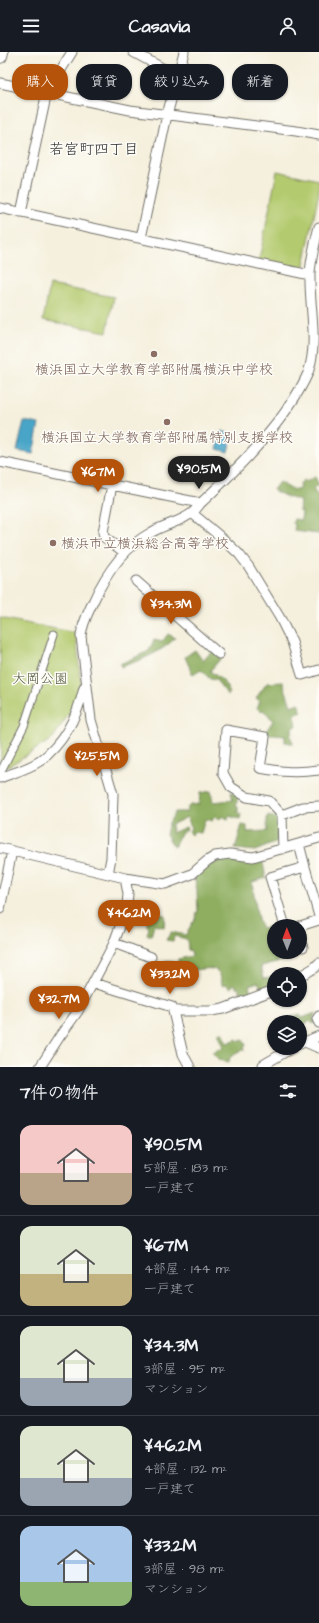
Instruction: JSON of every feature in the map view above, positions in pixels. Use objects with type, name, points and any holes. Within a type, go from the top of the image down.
[{"type":"main road","points":[[0,56],[1,52]]},
{"type":"street","points":[[64,64],[72,52]]},
{"type":"street","points":[[133,52],[155,64]]},
{"type":"street","points":[[180,64],[184,52]]},
{"type":"street","points":[[0,83],[12,85]]},
{"type":"street","points":[[68,97],[130,110],[319,135]]},
{"type":"street","points":[[21,213],[45,100]]},
{"type":"street","points":[[141,238],[171,100]]},
{"type":"street","points":[[0,208],[310,275]]},
{"type":"street","points":[[108,874],[111,858],[113,794],[91,720],[81,636],[82,628],[99,589],[111,568],[125,552],[152,531],[176,522],[192,513],[282,418],[316,359],[310,275],[319,227]]},
{"type":"street","points":[[0,462],[200,503]]},
{"type":"street","points":[[112,485],[103,532],[104,537],[125,552]]},
{"type":"street","points":[[192,513],[239,554],[249,567],[280,618],[292,642],[302,675],[319,670]]},
{"type":"street","points":[[136,581],[219,654]]},
{"type":"street","points":[[54,634],[24,726],[1,771],[0,777],[28,768],[40,760],[58,744],[79,709],[86,683]]},
{"type":"street","points":[[283,849],[282,815],[269,801],[247,797],[231,787],[223,773],[226,730],[265,737],[260,768],[298,773],[319,770]]},
{"type":"street","points":[[282,815],[303,807],[319,806]]},
{"type":"street","points":[[0,848],[125,878],[165,884],[192,874],[215,856],[230,854],[253,857],[319,838]]},
{"type":"street","points":[[299,844],[319,916]]},
{"type":"street","points":[[0,909],[12,851]]},
{"type":"street","points":[[283,919],[270,878],[305,867]]},
{"type":"street","points":[[40,1067],[78,1011],[114,943],[127,905],[128,894],[125,878]]},
{"type":"street","points":[[307,924],[319,920]]},
{"type":"street","points":[[114,943],[151,957]]},
{"type":"street","points":[[307,971],[316,965],[319,976]]},
{"type":"street","points":[[94,982],[172,1007],[183,1054],[190,1067]]},
{"type":"street","points":[[173,1011],[223,1009],[267,993]]},
{"type":"street","points":[[319,1016],[317,1019],[319,1023]]},
{"type":"street","points":[[307,1041],[319,1036]]},
{"type":"street","points":[[307,1044],[319,1048]]},
{"type":"street","points":[[264,1067],[263,1065],[280,1055]]},
{"type":"green space","points":[[277,171],[319,180],[319,193],[303,269],[259,260]]},
{"type":"green space","points":[[50,285],[114,297],[107,332],[43,320]]},
{"type":"green space","points":[[315,477],[319,485],[313,489],[317,495],[319,493],[319,534],[294,531],[294,519],[301,520],[302,511],[299,511],[300,501],[287,497],[273,490],[279,482],[291,489],[297,490],[300,488],[299,486],[303,480],[306,482]]},
{"type":"green space","name":"大岡公園","points":[[0,618],[76,633],[81,685],[69,714],[52,739],[1,771]]},
{"type":"green space","points":[[168,634],[175,638],[163,648],[150,656],[121,667],[120,664],[149,651],[154,640],[162,642]]},
{"type":"green space","points":[[195,650],[203,661],[212,651],[221,658],[210,671],[223,681],[230,693],[228,695],[216,680],[210,679],[201,670],[193,675],[185,657]]},
{"type":"green space","points":[[283,682],[291,706],[298,703],[302,712],[294,715],[297,725],[292,728],[290,735],[293,744],[285,742],[285,736],[268,734],[266,731],[273,721],[263,710],[260,711],[257,708],[260,701],[256,698],[267,683]]},
{"type":"green space","points":[[211,791],[213,802],[233,800],[231,792],[238,796],[236,806],[238,807],[238,813],[241,814],[240,819],[229,816],[228,819],[222,816],[220,819],[214,817],[212,821],[205,819],[201,833],[194,832],[191,835],[189,833],[191,827],[187,817],[171,825],[172,833],[186,827],[187,829],[181,833],[174,847],[166,834],[169,823],[175,812],[187,812],[187,808],[190,805],[199,804],[200,793]]},
{"type":"green space","points":[[267,816],[278,818],[277,842],[255,851],[235,849],[242,825],[247,826],[247,832],[267,831]]},
{"type":"green space","points":[[216,858],[262,858],[266,878],[252,882],[258,920],[262,928],[267,927],[267,959],[287,959],[261,966],[264,978],[267,977],[267,986],[262,989],[258,982],[249,985],[251,993],[245,994],[240,992],[239,988],[233,984],[231,988],[226,984],[222,985],[220,974],[214,969],[194,970],[190,978],[179,971],[173,973],[167,971],[167,980],[162,979],[161,975],[166,961],[178,963],[178,959],[192,956],[191,951],[188,950],[187,939],[174,936],[173,941],[166,940],[171,932],[186,935],[194,922],[198,912],[197,891],[194,875]]},
{"type":"green space","points":[[140,911],[151,913],[150,916],[158,918],[159,914],[165,915],[164,927],[154,925],[151,936],[147,934],[149,928],[147,926],[147,920],[138,917]]},
{"type":"green space","points":[[316,1013],[313,1018],[315,1022],[313,1024],[310,1021],[307,1022],[307,1016]]},
{"type":"green space","points":[[222,1032],[227,1043],[237,1039],[239,1041],[243,1040],[246,1045],[244,1047],[245,1049],[230,1057],[229,1062],[219,1060],[212,1052],[224,1047],[218,1033]]},
{"type":"water","points":[[24,421],[39,424],[33,454],[17,451]]},
{"type":"water","points":[[221,431],[232,434],[228,452],[217,449]]},
{"type":"place","name":"横浜国立大学教育学部附属横浜中学校","points":[[154,354]]},
{"type":"place","name":"横浜国立大学教育学部附属特別支援学校","points":[[167,422]]},
{"type":"place","name":"横浜市立横浜総合高等学校","points":[[53,543]]},
{"type":"district","name":"若宮町四丁目","points":[[94,149]]}]
